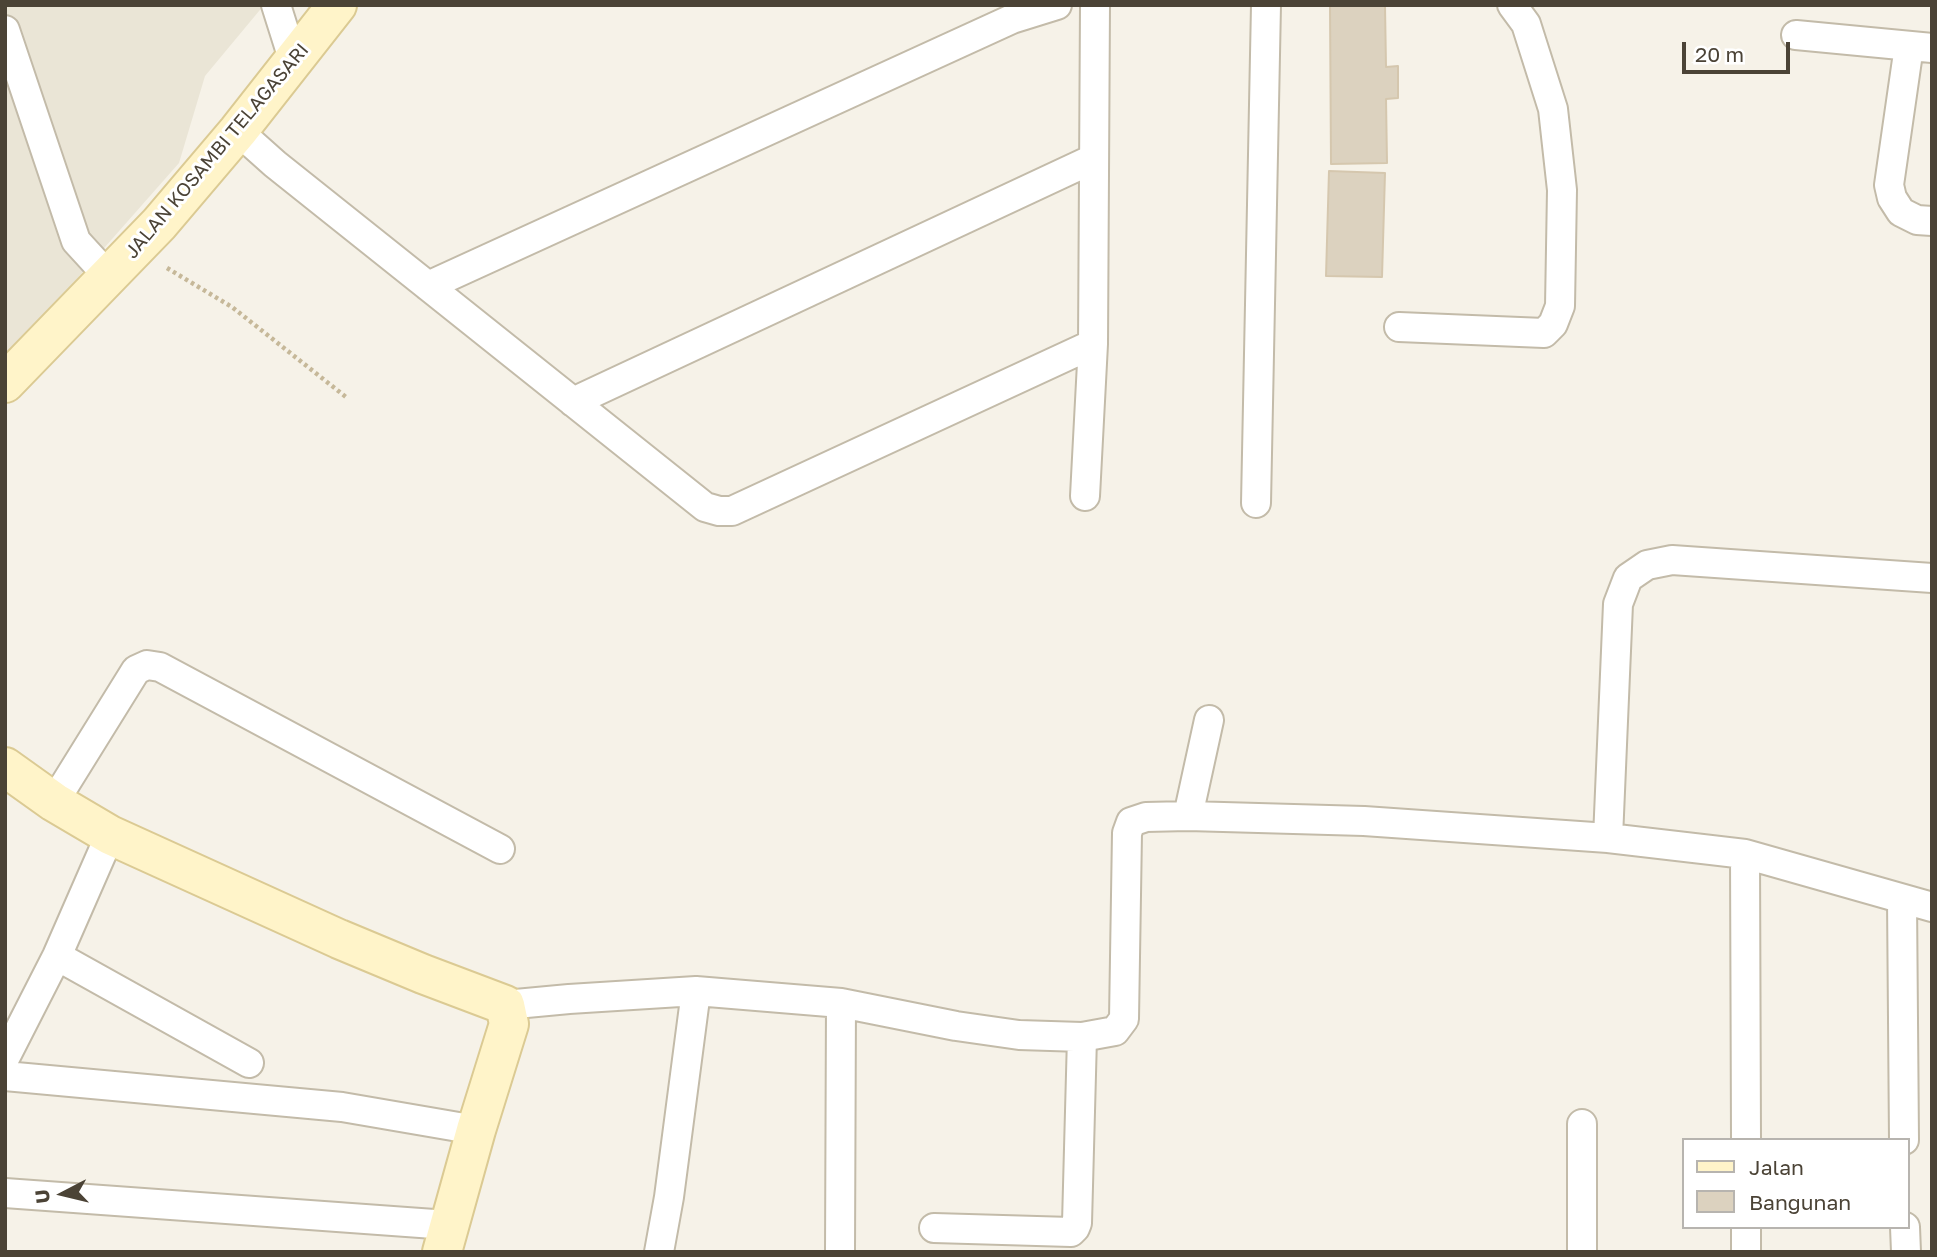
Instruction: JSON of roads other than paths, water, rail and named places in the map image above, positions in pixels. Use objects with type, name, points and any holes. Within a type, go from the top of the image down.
[{"type":"street","points":[[276,5],[294,62]]},
{"type":"street","name":"JALAN KOSAMBI TELAGASARI","points":[[5,383],[136,249],[294,62],[337,5]]},
{"type":"street","points":[[428,286],[1012,19],[1057,5]]},
{"type":"street","points":[[1085,496],[1093,344],[1095,5]]},
{"type":"street","points":[[1256,503],[1266,5]]},
{"type":"street","points":[[1399,327],[1544,333],[1553,324],[1560,306],[1562,190],[1553,109],[1526,24],[1512,5]]},
{"type":"street","points":[[5,30],[76,241],[108,276]]},
{"type":"street","points":[[1796,35],[1921,47],[1889,186],[1900,212],[1917,219],[1932,221]]},
{"type":"street","points":[[237,131],[705,507],[719,511],[732,511],[1093,344]]},
{"type":"street","points":[[573,402],[1093,159]]},
{"type":"street","points":[[1608,838],[1618,604],[1628,578],[1647,565],[1672,560],[1932,578]]},
{"type":"street","points":[[54,803],[136,670],[147,665],[160,667],[500,849]]},
{"type":"street","points":[[1188,816],[1209,720]]},
{"type":"street","points":[[5,767],[54,803],[110,835],[375,954],[505,1004],[696,991],[841,1003],[956,1026],[1019,1035],[1082,1037],[1115,1031],[1124,1019],[1127,833],[1131,822],[1146,817],[1364,821],[1608,838],[1745,854],[1932,907]]},
{"type":"street","points":[[5,1058],[57,956],[110,835]]},
{"type":"street","points":[[1745,854],[1746,1138]]},
{"type":"street","points":[[1902,899],[1905,1138]]},
{"type":"street","points":[[57,956],[249,1063]]},
{"type":"street","points":[[659,1252],[669,1197],[696,991]]},
{"type":"street","points":[[840,1252],[841,1003]]},
{"type":"street","points":[[5,1193],[445,1238],[475,1130],[509,1024],[505,1004]]},
{"type":"street","points":[[934,1228],[1071,1232],[1075,1228],[1082,1037]]},
{"type":"street","points":[[5,1076],[342,1107],[475,1130]]},
{"type":"street","points":[[1582,1124],[1582,1252]]},
{"type":"street","points":[[1746,1229],[1746,1252]]},
{"type":"street","points":[[1905,1229],[1906,1252]]}]
